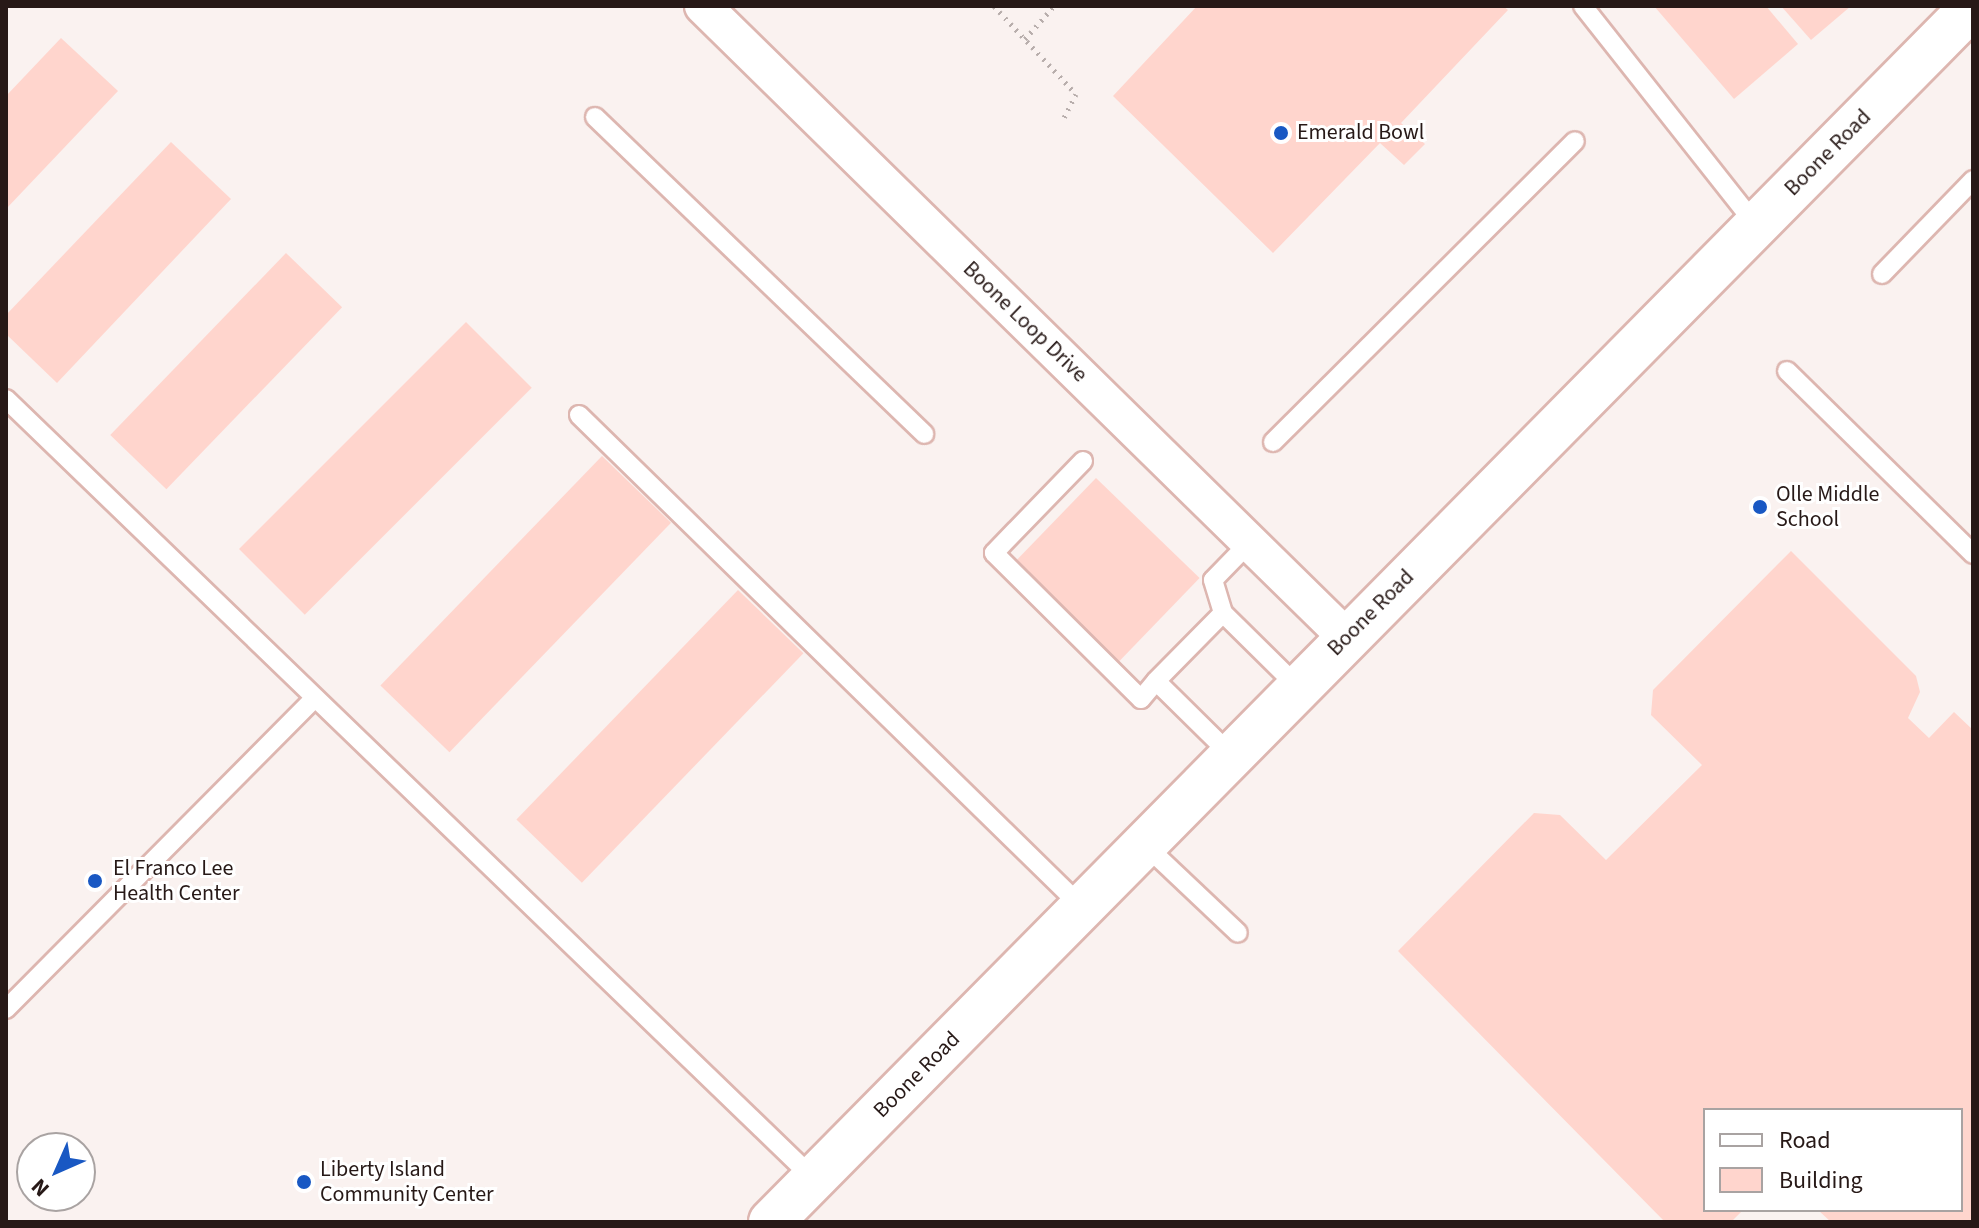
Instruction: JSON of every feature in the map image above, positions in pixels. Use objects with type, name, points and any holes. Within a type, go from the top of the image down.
[{"type":"street","name":"Boone Loop Drive","points":[[703,6],[1347,638]]},
{"type":"street","name":"Boone Road","points":[[771,1222],[1969,7]]},
{"type":"lane","points":[[1583,6],[1756,225]]},
{"type":"lane","points":[[595,117],[924,434]]},
{"type":"lane","points":[[1273,442],[1575,141]]},
{"type":"lane","points":[[1882,274],[1973,180]]},
{"type":"lane","points":[[1787,371],[1973,554]]},
{"type":"lane","points":[[6,399],[814,1179]]},
{"type":"lane","points":[[579,415],[1082,907]]},
{"type":"lane","points":[[1083,461],[994,553],[1141,699],[1223,613]]},
{"type":"lane","points":[[1250,542],[1213,580],[1223,613],[1298,687]]},
{"type":"lane","points":[[1156,681],[1232,756]]},
{"type":"lane","points":[[6,1009],[315,698]]},
{"type":"lane","points":[[1144,844],[1238,933]]},
{"type":"path","points":[[994,6],[1076,94],[1064,118]]},
{"type":"path","points":[[1025,39],[1054,6]]},
{"type":"building","name":"Emerald Bowl","points":[[1197,6],[1503,6],[1508,10],[1401,123],[1425,144],[1404,165],[1380,143],[1273,253],[1113,96]]},
{"type":"building","points":[[1654,6],[1766,6],[1798,44],[1734,99]]},
{"type":"building","points":[[1781,6],[1851,6],[1811,40]]},
{"type":"building","points":[[61,38],[118,91],[6,209],[6,96]]},
{"type":"building","points":[[171,142],[231,199],[57,383],[6,334],[6,315]]},
{"type":"building","points":[[286,253],[342,307],[166,489],[110,435]]},
{"type":"building","points":[[466,322],[532,388],[305,615],[239,549]]},
{"type":"building","points":[[602,456],[671,523],[449,752],[380,685]]},
{"type":"building","points":[[1096,478],[1200,578],[1118,662],[1015,562]]},
{"type":"building","points":[[1791,551],[1916,676],[1920,692],[1908,718],[1929,738],[1954,712],[1973,730],[1973,1222],[1831,1222],[1820,1212],[1963,1212],[1963,1108],[1703,1108],[1703,1212],[1741,1212],[1731,1222],[1665,1222],[1398,951],[1534,813],[1560,815],[1606,860],[1702,765],[1651,715],[1653,690]]},
{"type":"building","points":[[738,590],[803,653],[582,883],[516,819]]},
{"type":"place","name":"Emerald Bowl","points":[[1281,133]]},
{"type":"place","name":"Olle Middle School","points":[[1760,507]]},
{"type":"place","name":"El Franco Lee Health Center","points":[[95,881]]},
{"type":"place","name":"Liberty Island Community Center","points":[[304,1182]]}]
